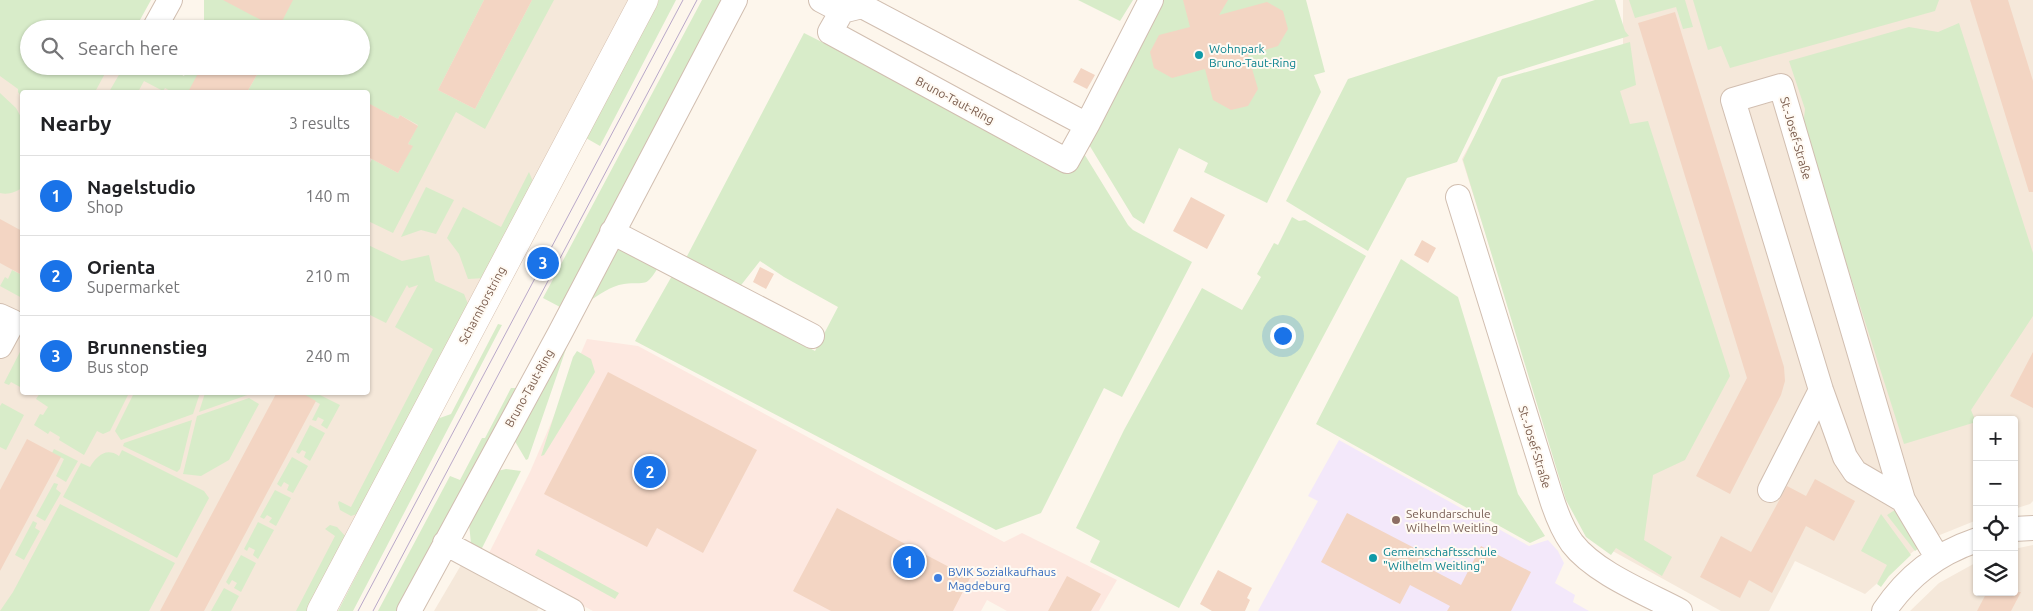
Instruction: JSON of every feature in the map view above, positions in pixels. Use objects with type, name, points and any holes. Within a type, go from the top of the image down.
[{"type":"street","points":[[159,20],[170,0]]},
{"type":"street","name":"Scharnhorstring","points":[[321,611],[644,0]]},
{"type":"street","name":"Bruno-Taut-Ring","points":[[409,611],[560,333],[735,0]]},
{"type":"street","points":[[821,0],[842,11],[862,6],[1086,125]]},
{"type":"street","name":"Bruno-Taut-Ring","points":[[842,11],[830,32],[1067,161],[1151,0]]},
{"type":"street","name":"St.-Josef-Straße","points":[[1903,500],[1856,472],[1849,465],[1821,390],[1733,100],[1781,86],[1903,500],[1937,557]]},
{"type":"street","name":"St.-Josef-Straße","points":[[1458,196],[1550,497],[1561,525],[1572,543],[1586,558],[1610,574],[1680,611]]},
{"type":"street","points":[[612,232],[812,336]]},
{"type":"street","points":[[0,316],[13,322],[0,346]]},
{"type":"street","points":[[1770,490],[1821,390]]},
{"type":"street","points":[[2018,530],[2033,528]]},
{"type":"street","points":[[1884,611],[1907,582],[1937,557],[1973,542]]},
{"type":"street","points":[[445,543],[557,608]]},
{"type":"shaded area","points":[[0,0],[20,20],[20,75],[179,75],[186,79],[240,75],[370,75],[370,20],[313,20],[207,0],[632,0],[309,611],[0,611]]},
{"type":"shaded area","points":[[1623,0],[2033,0],[2033,501],[2030,504],[2018,508],[2018,416],[1973,416],[1973,522],[1925,541],[1865,594],[1795,561],[1769,611],[1721,611],[1591,539],[1568,496],[1462,159],[1503,84],[1623,48]]},
{"type":"shaded area","points":[[587,339],[638,346],[1004,542],[1022,533],[1117,580],[1099,611],[1007,611],[987,600],[981,611],[593,611],[488,555],[530,472]]},
{"type":"shaded area","name":"Sekundarschule Wilhelm Weitling","points":[[1339,440],[1529,546],[1548,540],[1558,551],[1564,563],[1555,583],[1575,595],[1573,602],[1589,611],[1258,611],[1318,501],[1308,496]]},
{"type":"shaded area","points":[[2033,545],[2033,611],[1910,611],[1939,583],[1973,564],[1973,596],[2018,596],[2018,548]]},
{"type":"shaded area","points":[[464,560],[542,602],[537,611],[434,611]]},
{"type":"green space","points":[[0,0],[151,0],[140,20],[20,20],[20,75],[104,75],[96,90],[20,90],[20,95],[18,89],[0,76]]},
{"type":"green space","points":[[204,0],[484,0],[438,90],[475,109],[532,0],[554,0],[485,129],[456,112],[393,233],[370,222],[370,163],[372,159],[398,173],[412,146],[408,144],[418,125],[400,115],[398,119],[371,105],[370,107],[370,90],[248,90],[257,75],[370,75],[370,20],[204,20]]},
{"type":"green space","points":[[659,0],[676,0],[600,146],[586,138]]},
{"type":"green space","points":[[702,0],[722,0],[560,307],[543,298]]},
{"type":"green space","points":[[1078,0],[1133,0],[1120,21]]},
{"type":"green space","points":[[1159,0],[1306,0],[1325,72],[1314,75],[1321,92],[1267,203],[1204,172],[1208,163],[1179,148],[1144,224],[1133,217],[1088,143]]},
{"type":"green space","points":[[1595,0],[1615,0],[1625,31],[1629,36],[1498,77],[1457,162],[1407,178],[1368,251],[1286,201],[1348,79]]},
{"type":"green space","points":[[1629,0],[1685,0],[1693,27],[1683,29],[1676,7],[1635,18]]},
{"type":"green space","points":[[1693,0],[1939,0],[1935,11],[1730,68],[1721,46],[1708,50]]},
{"type":"green space","points":[[1959,23],[2033,253],[2033,316],[1971,410],[1974,416],[1973,423],[1904,444],[1803,127],[1805,109],[1789,61],[1909,27],[1938,32]]},
{"type":"green space","points":[[804,33],[1074,169],[1083,152],[1128,225],[1133,230],[1192,262],[1122,397],[1104,388],[1041,513],[996,530],[635,341],[673,274],[815,351],[838,307],[784,277],[760,261],[738,289],[685,260]]},
{"type":"green space","points":[[1630,42],[1636,85],[1620,91],[1630,124],[1648,121],[1730,376],[1685,460],[1653,475],[1644,540],[1672,557],[1662,576],[1616,548],[1611,555],[1586,537],[1566,500],[1463,160],[1502,79]]},
{"type":"green space","points":[[119,75],[199,75],[195,90],[168,90],[165,88],[161,90],[144,81],[139,90],[110,90]]},
{"type":"green space","points":[[0,93],[16,108],[20,115],[20,189],[6,194],[0,193]]},
{"type":"green space","points":[[529,172],[534,184],[485,278],[468,279],[459,254],[447,238],[463,207],[501,227]]},
{"type":"green space","points":[[426,187],[454,200],[436,234],[421,230],[401,237]]},
{"type":"green space","points":[[1292,217],[1299,221],[1305,220],[1366,256],[1179,608],[1090,562],[1100,541],[1076,528],[1124,430],[1202,288],[1242,310],[1261,277],[1257,274],[1274,243],[1278,245]]},
{"type":"green space","points":[[370,246],[402,261],[429,255],[435,281],[464,294],[470,309],[360,513],[351,516],[340,510],[338,503],[339,501],[351,507],[433,349],[395,327],[418,285],[409,288],[407,285],[386,323],[370,315]]},
{"type":"green space","points":[[614,248],[627,250],[659,266],[648,281],[614,287],[588,302]]},
{"type":"green space","points":[[1401,259],[1458,297],[1518,494],[1545,536],[1530,543],[1316,424]]},
{"type":"green space","points":[[12,270],[20,274],[20,297],[0,286],[5,277],[8,279]]},
{"type":"green space","points":[[498,324],[502,325],[353,611],[338,611],[437,419],[451,414]]},
{"type":"green space","points":[[563,347],[566,349],[528,459],[526,460],[513,438]]},
{"type":"green space","points":[[577,351],[591,359],[595,372],[544,455],[541,456],[573,357]]},
{"type":"green space","points":[[20,352],[20,387],[11,382],[9,385],[4,383]]},
{"type":"green space","points":[[511,388],[519,388],[399,611],[378,611],[450,476],[460,480],[482,438],[485,438]]},
{"type":"green space","points":[[39,395],[128,395],[110,431],[103,434],[97,431],[84,455],[59,440],[60,437],[50,431],[48,434],[34,425],[40,414],[43,415],[48,407],[36,399]]},
{"type":"green space","points":[[133,395],[199,395],[193,414],[121,440],[115,431]]},
{"type":"green space","points":[[204,395],[247,395],[199,412]]},
{"type":"green space","points":[[304,395],[320,395],[340,405],[327,429],[321,425],[324,420],[318,417],[316,421],[312,420],[320,404]]},
{"type":"green space","points":[[249,398],[259,404],[229,460],[201,476],[183,474],[197,416]]},
{"type":"green space","points":[[2,403],[24,415],[6,450],[0,447],[0,406]]},
{"type":"green space","points":[[192,420],[180,469],[177,472],[123,446],[124,443]]},
{"type":"green space","points":[[310,425],[325,433],[310,461],[304,457],[306,452],[302,450],[299,454],[296,452]]},
{"type":"green space","points":[[54,449],[78,461],[66,482],[56,476],[64,459],[52,453]]},
{"type":"green space","points":[[122,450],[204,491],[209,498],[177,558],[63,497],[81,463],[90,467],[102,454],[110,452],[119,456]]},
{"type":"green space","points":[[292,457],[308,466],[293,493],[287,490],[289,485],[284,482],[281,487],[277,484]]},
{"type":"green space","points":[[506,469],[521,471],[480,552],[471,544],[469,523],[497,471]]},
{"type":"green space","points":[[54,483],[58,484],[56,489],[61,493],[45,521],[36,516]]},
{"type":"green space","points":[[275,490],[291,498],[276,526],[269,522],[272,518],[267,515],[264,519],[260,517]]},
{"type":"green space","points":[[60,504],[175,563],[149,611],[0,611],[13,592]]},
{"type":"green space","points":[[1898,508],[1923,545],[1915,551],[1887,515]]},
{"type":"green space","points":[[1881,514],[1911,555],[1889,576],[1881,587],[1877,584],[1887,565],[1861,551]]},
{"type":"green space","points":[[33,521],[37,523],[35,528],[40,531],[24,560],[15,555]]},
{"type":"green space","points":[[258,522],[274,530],[258,559],[253,555],[255,550],[249,547],[247,551],[244,549]]},
{"type":"green space","points":[[330,525],[337,527],[347,538],[309,611],[296,611],[335,536],[325,529]]},
{"type":"green space","points":[[538,549],[619,593],[615,599],[535,555]]},
{"type":"green space","points":[[241,555],[256,563],[241,592],[234,588],[237,583],[232,580],[229,585],[226,582]]},
{"type":"green space","points":[[224,588],[239,596],[231,611],[211,611]]},
{"type":"building","points":[[223,0],[293,0],[283,20],[261,20]]},
{"type":"building","points":[[484,0],[532,0],[475,109],[438,90]]},
{"type":"building","name":"Wohnpark Bruno-Taut-Ring","points":[[1183,0],[1228,0],[1219,15],[1267,2],[1283,11],[1288,29],[1278,46],[1248,55],[1258,89],[1248,106],[1231,110],[1213,100],[1205,69],[1172,78],[1154,68],[1150,52],[1159,35],[1190,27]]},
{"type":"building","points":[[1970,0],[2008,0],[2033,81],[2033,192],[2029,192]]},
{"type":"building","points":[[1675,12],[1784,367],[1785,381],[1781,395],[1730,494],[1696,476],[1747,378],[1638,23]]},
{"type":"building","points":[[1081,68],[1095,75],[1087,89],[1073,82]]},
{"type":"building","points":[[197,75],[257,75],[248,90],[189,90]]},
{"type":"building","points":[[370,104],[398,119],[400,115],[418,126],[408,144],[413,146],[398,173],[370,158]]},
{"type":"building","points":[[1191,197],[1225,215],[1207,249],[1173,231]]},
{"type":"building","points":[[0,219],[20,230],[20,274],[0,263]]},
{"type":"building","points":[[1422,240],[1436,248],[1428,263],[1414,255]]},
{"type":"building","points":[[760,267],[774,274],[766,289],[753,282]]},
{"type":"building","points":[[2033,352],[2033,408],[2010,396]]},
{"type":"building","points":[[608,372],[757,450],[703,553],[657,528],[647,547],[544,494]]},
{"type":"building","points":[[275,395],[305,395],[316,401],[204,611],[160,611]]},
{"type":"building","points":[[27,439],[61,457],[0,571],[0,490]]},
{"type":"building","points":[[1815,479],[1855,501],[1834,541],[1806,526],[1772,593],[1749,580],[1740,598],[1700,577],[1721,536],[1751,552],[1787,486],[1806,496]]},
{"type":"building","points":[[837,508],[970,578],[953,611],[831,611],[793,591]]},
{"type":"building","name":"Gemeinschaftsschule \"Wilhelm Weitling\"","points":[[1347,513],[1426,554],[1421,564],[1461,585],[1481,546],[1531,572],[1511,611],[1447,611],[1450,606],[1410,585],[1400,604],[1321,562]]},
{"type":"building","points":[[1218,570],[1252,588],[1247,598],[1250,600],[1245,611],[1212,611],[1200,604]]},
{"type":"building","points":[[1067,576],[1101,594],[1091,611],[1048,611]]},
{"type":"building","points":[[2018,592],[2021,592],[2011,611],[1977,611],[1985,596],[2018,596]]},
{"type":"tram line","points":[[358,611],[683,0]]},
{"type":"tram line","points":[[373,611],[697,0]]},
{"type":"place","name":"Wohnpark Bruno-Taut-Ring","points":[[1199,55]]},
{"type":"place","name":"Brunnenstieg","points":[[543,263]]},
{"type":"place","name":"Orienta","points":[[650,472]]},
{"type":"place","name":"Sekundarschule Wilhelm Weitling","points":[[1396,520]]},
{"type":"place","name":"Gemeinschaftsschule \"Wilhelm Weitling\"","points":[[1373,558]]},
{"type":"place","name":"Nagelstudio","points":[[909,562]]},
{"type":"place","name":"BVIK Sozialkaufhaus Magdeburg","points":[[938,578]]}]
